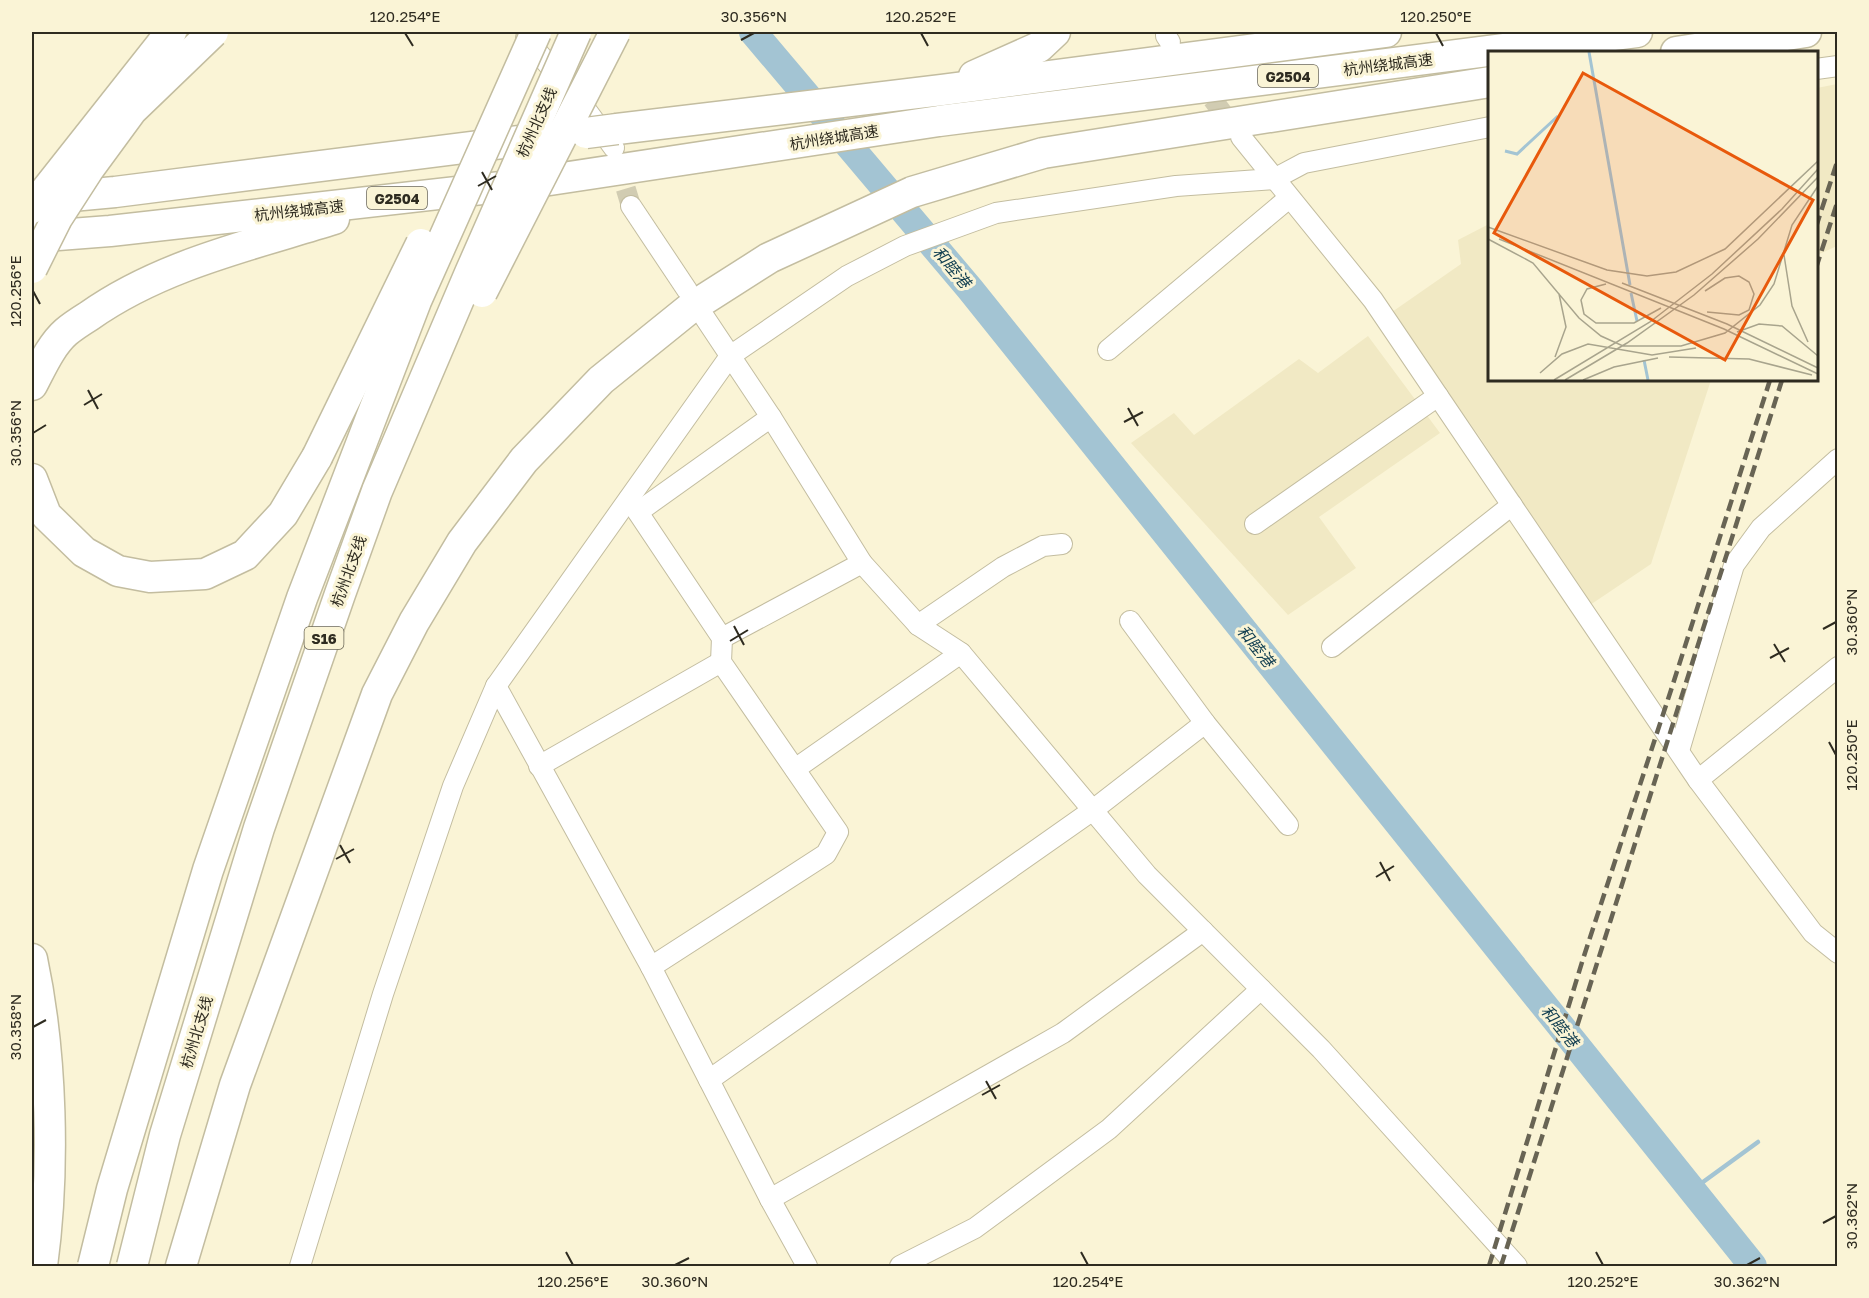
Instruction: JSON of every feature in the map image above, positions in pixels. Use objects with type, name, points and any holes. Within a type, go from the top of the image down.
[{"type":"highway","points":[[32,208],[171,32]]},
{"type":"highway","points":[[32,268],[63,208],[132,110],[213,32]]},
{"type":"highway","points":[[32,479],[46,515],[84,552],[118,571],[150,577],[205,574],[245,555],[283,514],[317,457],[396,293],[534,32]]},
{"type":"highway","name":"S16","points":[[93,1266],[112,1189],[208,870],[302,598],[416,301],[534,32]]},
{"type":"highway","name":"杭州北支线","points":[[132,1266],[165,1135],[259,828],[377,491],[576,32]]},
{"type":"highway","points":[[377,491],[615,32]]},
{"type":"highway","points":[[930,91],[1039,47],[1055,32]]},
{"type":"highway","name":"G2504","points":[[32,199],[115,192],[586,133],[616,139],[734,115],[1386,32]]},
{"type":"highway","name":"杭州绕城高速","points":[[1490,51],[1637,32]]},
{"type":"highway","points":[[1682,51],[1806,32]]},
{"type":"highway","name":"杭州绕城高速","points":[[32,237],[110,231],[510,186],[939,122],[1488,51]]},
{"type":"highway","points":[[181,1266],[235,1085],[377,693],[414,622],[462,542],[524,460],[601,380],[689,309],[770,258],[912,192],[1042,153],[1488,82]]},
{"type":"highway","points":[[32,385],[44,362],[65,332],[146,281],[204,260],[406,197]]},
{"type":"highway","points":[[32,966],[48,1074],[49,1159],[43,1257]]},
{"type":"street","points":[[520,32],[587,111],[616,139]]},
{"type":"street","points":[[1818,69],[1838,66]]},
{"type":"street","points":[[300,1266],[383,994],[449,797],[496,686],[634,505],[730,356],[847,276],[905,246],[996,213],[1176,186],[1274,179],[1304,162],[1488,127]]},
{"type":"street","points":[[1241,137],[1373,300],[1698,780],[1813,933],[1838,953]]},
{"type":"street","points":[[1108,350],[1289,198]]},
{"type":"street","points":[[632,206],[687,290]]},
{"type":"street","points":[[705,318],[771,417],[862,563],[918,625],[961,653],[1147,875],[1321,1049],[1517,1266]]},
{"type":"street","points":[[1255,524],[1438,396]]},
{"type":"street","points":[[634,505],[771,417]]},
{"type":"street","points":[[1679,751],[1734,565],[1761,528],[1838,459]]},
{"type":"street","points":[[634,505],[722,638],[720,662],[838,832],[826,854],[651,967]]},
{"type":"street","points":[[1332,647],[1512,505]]},
{"type":"street","points":[[918,625],[1003,567],[1043,546],[1062,544]]},
{"type":"street","points":[[722,638],[862,563]]},
{"type":"street","points":[[1130,621],[1205,723],[1288,825]]},
{"type":"street","points":[[795,769],[961,653]]},
{"type":"street","points":[[539,766],[720,662]]},
{"type":"street","points":[[1698,780],[1838,667]]},
{"type":"street","points":[[496,686],[651,967],[770,1199],[807,1266]]},
{"type":"street","points":[[709,1080],[1093,810],[1205,723]]},
{"type":"street","points":[[770,1199],[1063,1033],[1203,931]]},
{"type":"street","points":[[900,1266],[975,1228],[1109,1129],[1261,989]]},
{"type":"shaded area","points":[[1837,84],[1837,246],[1818,255],[1818,88]]},
{"type":"shaded area","points":[[1488,225],[1488,381],[1711,381],[1651,564],[1590,605],[1481,439],[1392,312],[1461,264],[1458,240]]},
{"type":"shaded area","points":[[1368,336],[1440,433],[1319,517],[1356,568],[1288,615],[1131,443],[1174,413],[1194,435],[1299,359],[1318,373]]},
{"type":"waterway","name":"和睦港","points":[[753,32],[970,289],[1753,1266]]},
{"type":"waterway","points":[[1692,1190],[1758,1142]]},
{"type":"tunnel","points":[[1177,51],[1236,131]]},
{"type":"tunnel","points":[[617,160],[631,206]]},
{"type":"railway","points":[[1818,221],[1838,159]]},
{"type":"railway","points":[[1818,262],[1838,200]]},
{"type":"railway","points":[[1489,1266],[1583,959],[1770,381]]},
{"type":"railway","points":[[1501,1266],[1782,381]]}]
